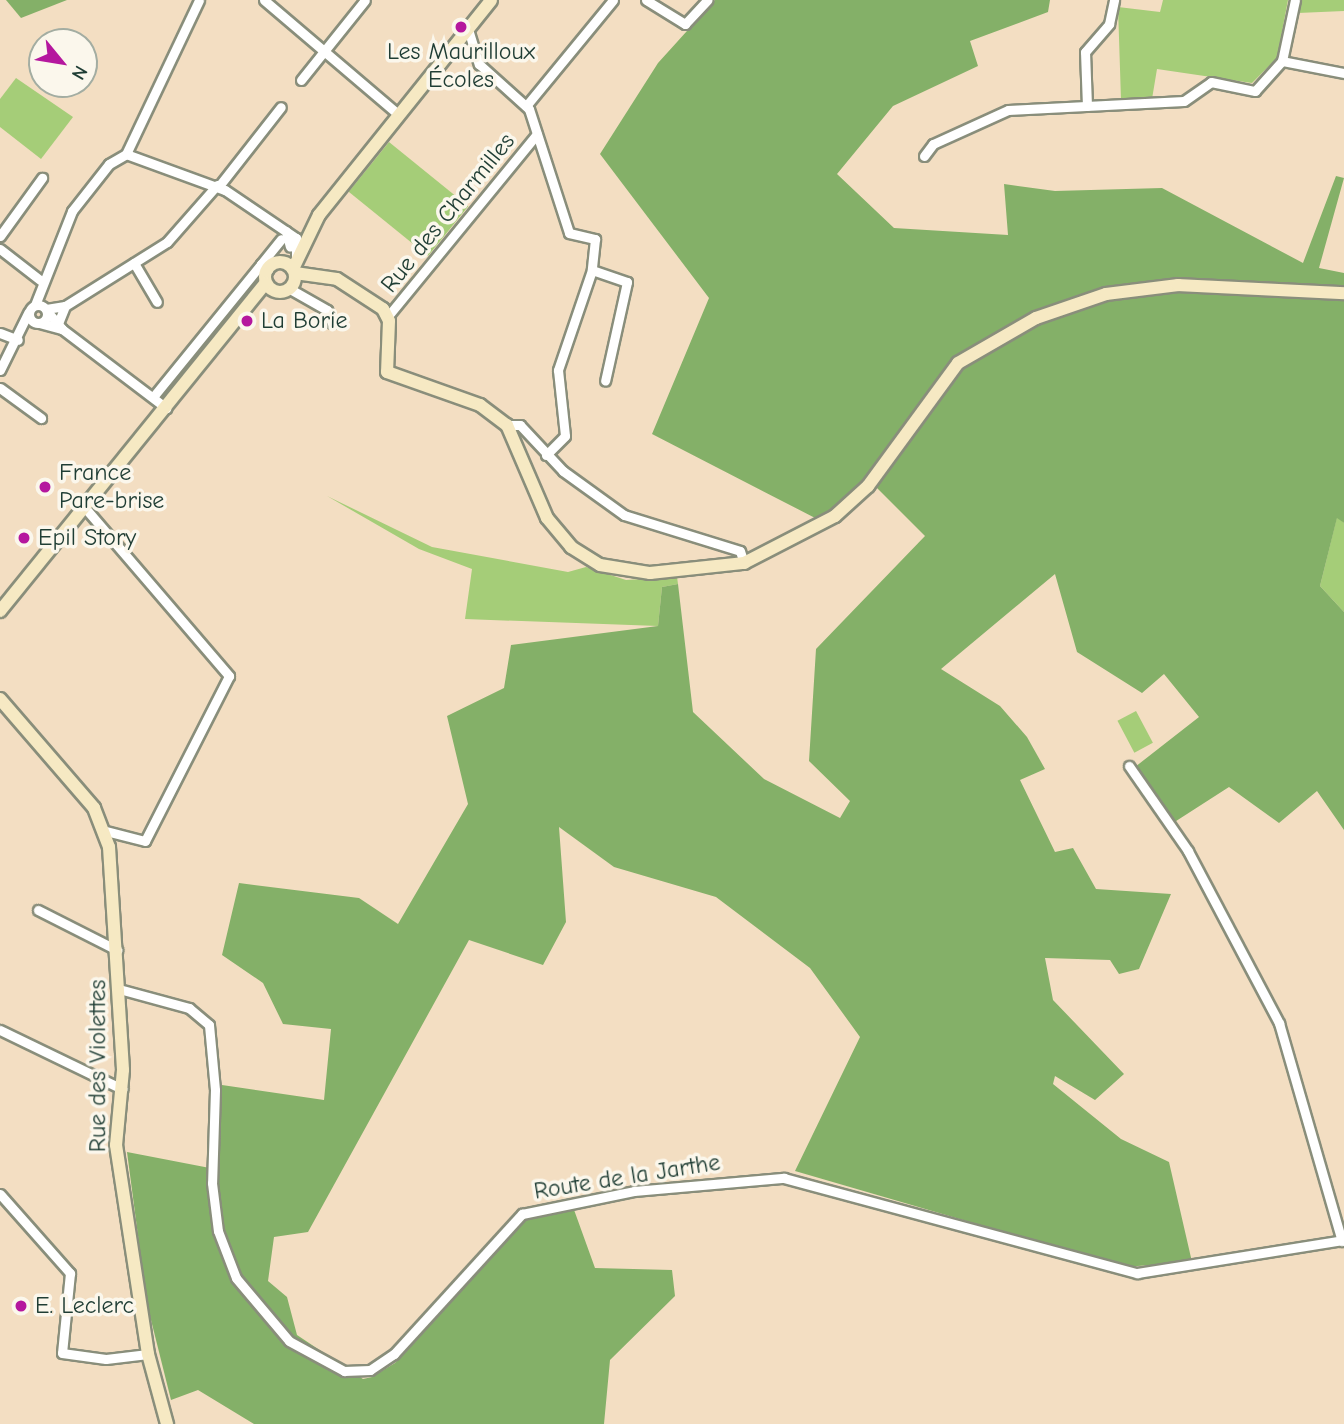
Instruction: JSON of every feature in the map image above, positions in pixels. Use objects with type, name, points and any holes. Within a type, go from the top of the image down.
[{"type":"street","points":[[0,370],[34,316],[40,280],[72,211],[109,164],[126,154],[131,136],[199,0]]},
{"type":"street","points":[[264,0],[398,116]]},
{"type":"street","points":[[301,80],[365,0]]},
{"type":"street","points":[[0,611],[86,509],[243,313],[270,287],[319,215],[491,0]]},
{"type":"street","points":[[526,106],[612,0]]},
{"type":"street","points":[[646,0],[685,24],[707,0]]},
{"type":"street","points":[[1087,106],[1085,52],[1109,24],[1114,0]]},
{"type":"street","points":[[924,156],[933,144],[1008,110],[1184,101],[1211,82],[1255,91],[1282,61],[1296,0]]},
{"type":"street","points":[[468,29],[479,64],[526,106],[572,235],[595,239],[592,270],[558,370],[565,436],[546,455]]},
{"type":"street","points":[[1282,61],[1344,73]]},
{"type":"street","points":[[34,316],[65,306],[167,242],[218,186],[281,107]]},
{"type":"street","name":"Rue des Charmilles","points":[[387,316],[537,134]]},
{"type":"street","points":[[126,154],[218,186],[290,259],[327,310],[332,323]]},
{"type":"street","points":[[0,236],[42,178]]},
{"type":"street","points":[[153,397],[264,266],[290,259],[319,215]]},
{"type":"street","points":[[0,249],[40,280]]},
{"type":"street","points":[[264,266],[290,259],[319,275],[358,291],[387,316],[387,372],[480,405],[508,425],[552,528],[590,561],[650,573],[744,563],[797,540],[854,500],[939,383],[1000,334],[1120,291],[1217,283],[1344,293]]},
{"type":"street","points":[[134,263],[158,302]]},
{"type":"street","points":[[264,266],[270,287]]},
{"type":"street","points":[[592,270],[627,282],[605,381]]},
{"type":"street","points":[[60,326],[65,306]]},
{"type":"street","points":[[34,316],[46,310]]},
{"type":"street","points":[[46,310],[60,326],[166,408]]},
{"type":"street","points":[[34,316],[60,326]]},
{"type":"street","points":[[0,333],[18,341]]},
{"type":"street","points":[[0,388],[41,418]]},
{"type":"street","points":[[508,425],[520,425],[546,455],[624,515],[740,551],[744,563]]},
{"type":"street","points":[[86,509],[229,676],[145,841],[102,830]]},
{"type":"street","name":"Rue des Violettes","points":[[0,699],[94,808],[102,830],[120,989],[122,1088],[116,1145],[148,1354],[167,1424]]},
{"type":"street","points":[[1129,766],[1188,851],[1279,1023],[1343,1240]]},
{"type":"street","points":[[38,910],[117,950]]},
{"type":"street","name":"Route de la Jarthe","points":[[120,989],[189,1008],[209,1026],[212,1183],[218,1231],[236,1278],[289,1341],[344,1371],[370,1370],[394,1354],[522,1214],[634,1191],[784,1178],[1137,1273],[1343,1240]]},
{"type":"street","points":[[0,1030],[122,1088]]},
{"type":"street","points":[[0,1194],[70,1273],[61,1353],[106,1359],[148,1354]]},
{"type":"green space","points":[[6,0],[67,0],[21,18]]},
{"type":"green space","points":[[715,0],[1050,0],[1048,12],[970,41],[978,66],[893,106],[837,174],[894,228],[1008,235],[1004,184],[1055,191],[1162,188],[1303,263],[1336,176],[1344,178],[1319,268],[1344,273],[1344,523],[1337,518],[1320,586],[1344,612],[1344,830],[1317,791],[1279,823],[1229,787],[1173,823],[1135,767],[1199,717],[1164,674],[1142,693],[1077,652],[1055,574],[941,669],[1000,706],[1027,737],[1045,769],[1020,780],[1055,852],[1073,848],[1096,889],[1171,894],[1139,969],[1119,974],[1110,960],[1045,958],[1053,1000],[1124,1074],[1095,1100],[1055,1076],[1053,1084],[1121,1139],[1169,1162],[1192,1262],[1124,1267],[795,1171],[860,1037],[810,968],[716,897],[614,867],[559,827],[566,922],[543,965],[469,940],[308,1232],[274,1237],[268,1281],[287,1297],[297,1335],[363,1379],[372,1377],[395,1363],[504,1234],[529,1217],[573,1207],[595,1268],[672,1270],[675,1296],[610,1360],[604,1424],[254,1424],[198,1390],[171,1400],[147,1304],[127,1152],[215,1169],[222,1085],[324,1100],[331,1029],[283,1024],[263,983],[222,955],[239,883],[359,898],[398,924],[468,804],[447,716],[504,688],[511,645],[658,626],[662,587],[678,584],[693,712],[764,779],[840,818],[850,801],[809,761],[816,649],[925,536],[866,477],[819,520],[652,434],[709,298],[600,154],[658,63]]},
{"type":"green space","points":[[1163,0],[1288,0],[1277,58],[1252,83],[1157,69],[1152,99],[1121,100],[1118,7],[1160,12]]},
{"type":"green space","points":[[1298,0],[1344,0],[1344,11],[1298,13]]},
{"type":"green space","points":[[16,78],[28,86],[28,98],[45,98],[73,117],[41,159],[0,127],[0,99]]},
{"type":"green space","points":[[389,142],[468,206],[428,256],[349,192]]},
{"type":"green space","points":[[327,496],[432,547],[568,572],[586,567],[626,580],[677,577],[678,584],[662,587],[658,626],[465,619],[472,569],[419,549]]},
{"type":"green space","points":[[1337,517],[1344,523],[1344,612],[1320,586]]},
{"type":"green space","points":[[1136,711],[1153,743],[1134,753],[1117,721]]},
{"type":"place","name":"Les Maurilloux Écoles","points":[[461,27]]},
{"type":"place","name":"La Borie","points":[[247,321]]},
{"type":"place","name":"France Pare-brise","points":[[45,487]]},
{"type":"place","name":"Epil Story","points":[[24,538]]},
{"type":"place","name":"E. Leclerc","points":[[21,1306]]}]
